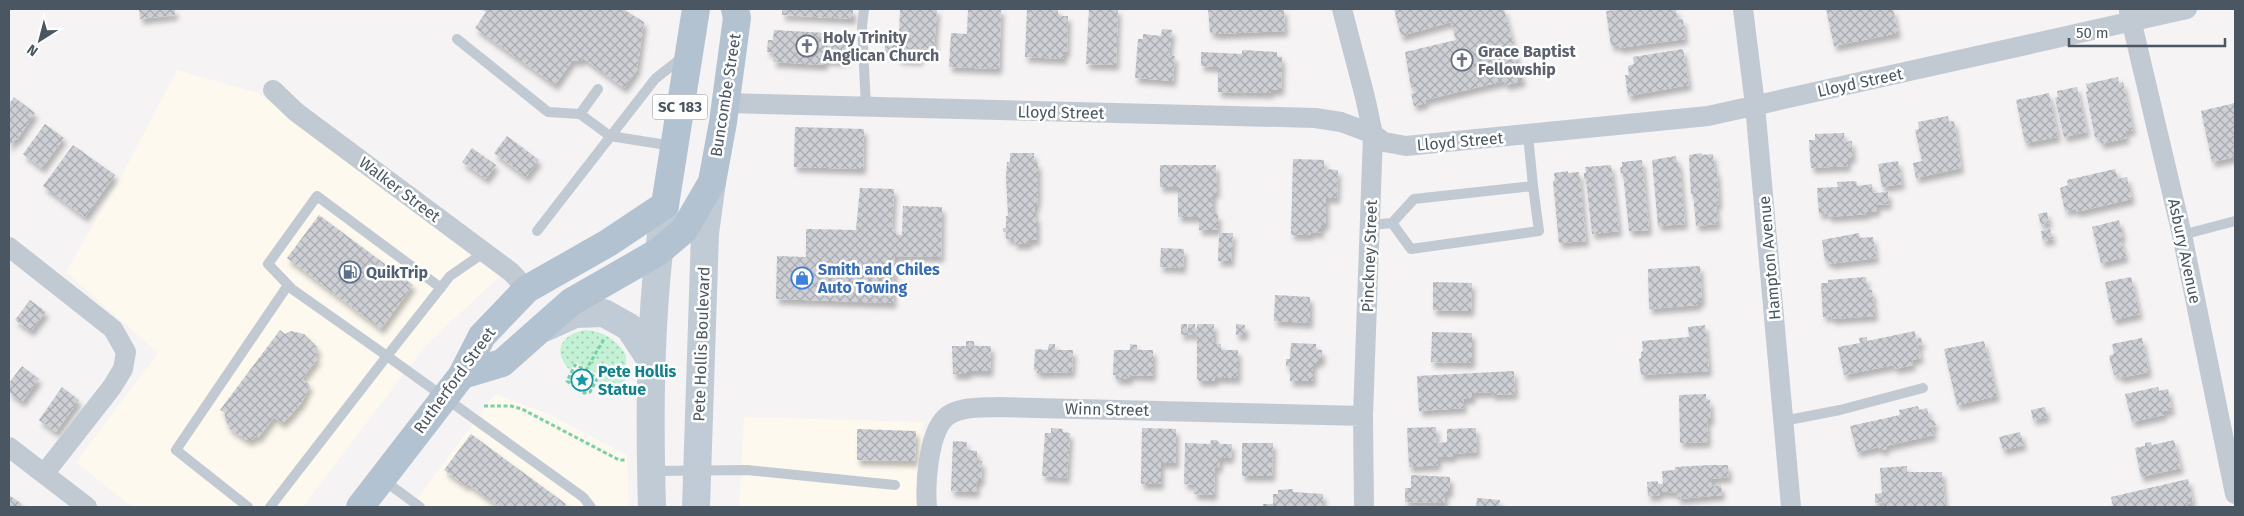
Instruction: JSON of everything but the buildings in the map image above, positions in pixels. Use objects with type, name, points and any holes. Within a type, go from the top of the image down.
[{"type":"main road","name":"SC 183","points":[[652,507],[639,466],[649,407],[658,252],[696,9]]},
{"type":"main road","name":"Buncombe Street","points":[[712,182],[737,18],[735,9]]},
{"type":"main road","points":[[462,375],[502,363],[544,328],[571,302],[658,252],[684,230],[712,182]]},
{"type":"main road","name":"Pete Hollis Boulevard","points":[[696,507],[705,233],[712,182]]},
{"type":"main road","name":"Rutherford Street","points":[[360,507],[443,397],[462,375],[482,336],[527,289],[608,243],[665,205]]},
{"type":"main road","points":[[544,328],[575,314],[604,313],[629,327],[652,362]]},
{"type":"street","name":"Pinckney Street","points":[[1342,9],[1365,97],[1372,134],[1364,416],[1364,507]]},
{"type":"street","name":"Hampton Avenue","points":[[1742,9],[1755,105],[1791,507]]},
{"type":"street","name":"Lloyd Street","points":[[725,103],[1315,118],[1341,122],[1372,134],[1384,142],[1406,146],[1708,116],[2130,15],[2187,9]]},
{"type":"street","name":"Asbury Avenue","points":[[2130,15],[2182,235],[2235,494]]},
{"type":"street","name":"Walker Street","points":[[273,90],[296,112],[511,272],[527,289]]},
{"type":"street","points":[[9,247],[113,329],[126,352],[123,369],[112,387],[44,474]]},
{"type":"street","name":"Winn Street","points":[[927,507],[927,482],[933,442],[946,418],[966,408],[997,407],[1364,416]]},
{"type":"street","points":[[9,447],[87,507]]},
{"type":"lane","points":[[864,9],[862,26],[866,107]]},
{"type":"lane","points":[[457,39],[548,112],[580,114],[610,136],[674,146]]},
{"type":"lane","points":[[537,232],[655,79],[689,52]]},
{"type":"lane","points":[[580,114],[598,89]]},
{"type":"lane","points":[[1392,223],[1411,249],[1539,231],[1532,186],[1528,135]]},
{"type":"lane","points":[[1370,225],[1392,223],[1414,199],[1532,186]]},
{"type":"lane","points":[[441,288],[317,196],[268,264],[288,285],[583,497],[591,507]]},
{"type":"lane","points":[[2182,235],[2235,221]]},
{"type":"lane","points":[[270,507],[450,276],[485,252]]},
{"type":"lane","points":[[248,507],[176,450],[288,285]]},
{"type":"lane","points":[[1783,421],[1840,410],[1923,388]]},
{"type":"lane","points":[[639,466],[697,470],[747,470],[895,484]]},
{"type":"lane","points":[[382,478],[420,507]]},
{"type":"path","points":[[586,370],[608,332]]},
{"type":"path","points":[[575,365],[586,370],[597,379],[590,392],[584,393],[567,381],[575,365]]},
{"type":"path","points":[[483,406],[511,406],[522,410],[620,460],[639,466]]},
{"type":"shaded area","points":[[177,70],[258,93],[500,276],[424,347],[303,507],[132,507],[76,462],[158,353],[66,272],[123,173]]},
{"type":"shaded area","points":[[495,394],[548,414],[627,455],[629,507],[411,507]]},
{"type":"shaded area","points":[[744,417],[923,422],[919,507],[739,507]]},
{"type":"green space","points":[[585,330],[603,334],[622,349],[626,355],[626,380],[612,386],[597,384],[601,376],[575,362],[570,370],[564,363],[561,357],[561,350],[565,340],[570,335]]},
{"type":"place","name":"Holy Trinity Anglican Church","points":[[807,46]]},
{"type":"place","name":"Grace Baptist Fellowship","points":[[1462,60]]},
{"type":"place","name":"QuikTrip","points":[[350,272]]},
{"type":"place","name":"Smith and Chiles Auto Towing","points":[[802,278]]},
{"type":"place","name":"Pete Hollis Statue","points":[[582,380]]}]
